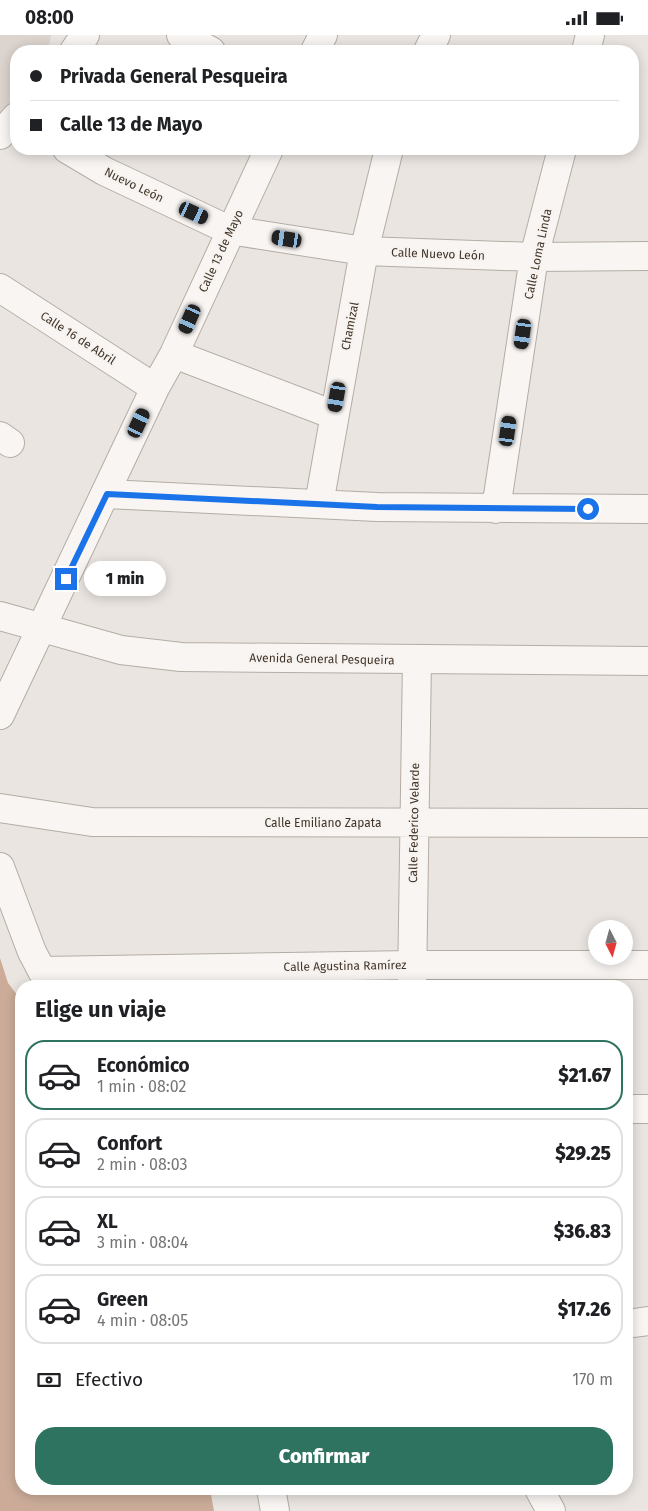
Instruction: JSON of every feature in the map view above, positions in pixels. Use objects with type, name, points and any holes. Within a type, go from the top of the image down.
[{"type":"street","points":[[181,35],[200,45]]},
{"type":"street","points":[[0,135],[10,124]]},
{"type":"street","name":"Nuevo León","points":[[77,155],[104,171],[230,230]]},
{"type":"street","name":"Calle 13 de Mayo","points":[[0,715],[174,354],[266,155]]},
{"type":"street","name":"Chamizal","points":[[319,504],[364,251],[388,155]]},
{"type":"street","name":"Calle Loma Linda","points":[[496,509],[534,257],[560,155]]},
{"type":"street","name":"Calle Nuevo León","points":[[230,230],[364,251],[534,257],[648,256]]},
{"type":"street","name":"Calle 16 de Abril","points":[[0,287],[156,388]]},
{"type":"street","points":[[174,354],[334,415]]},
{"type":"street","points":[[107,494],[319,504],[496,509],[647,505]]},
{"type":"street","name":"Avenida General Pesqueira","points":[[0,617],[121,650],[181,657],[648,661]]},
{"type":"street","name":"Calle Federico Velarde","points":[[412,976],[416,660]]},
{"type":"street","name":"Calle Emiliano Zapata","points":[[0,808],[92,822],[648,823]]},
{"type":"street","points":[[0,867],[46,979]]},
{"type":"street","name":"Calle Agustina Ramírez","points":[[46,979],[412,976],[648,965]]},
{"type":"street","points":[[633,1109],[648,1109]]},
{"type":"street","points":[[633,1323],[648,1321]]},
{"type":"street","points":[[272,1495],[275,1511]]},
{"type":"street","points":[[542,1495],[551,1511]]},
{"type":"shaded area","points":[[0,35],[51,35],[49,45],[10,45],[10,119],[0,130]]},
{"type":"shaded area","points":[[0,958],[8,983],[15,992],[15,1495],[211,1495],[214,1511],[0,1511]]},
{"type":"route","points":[[66,579],[107,494],[377,507],[588,509]]}]
